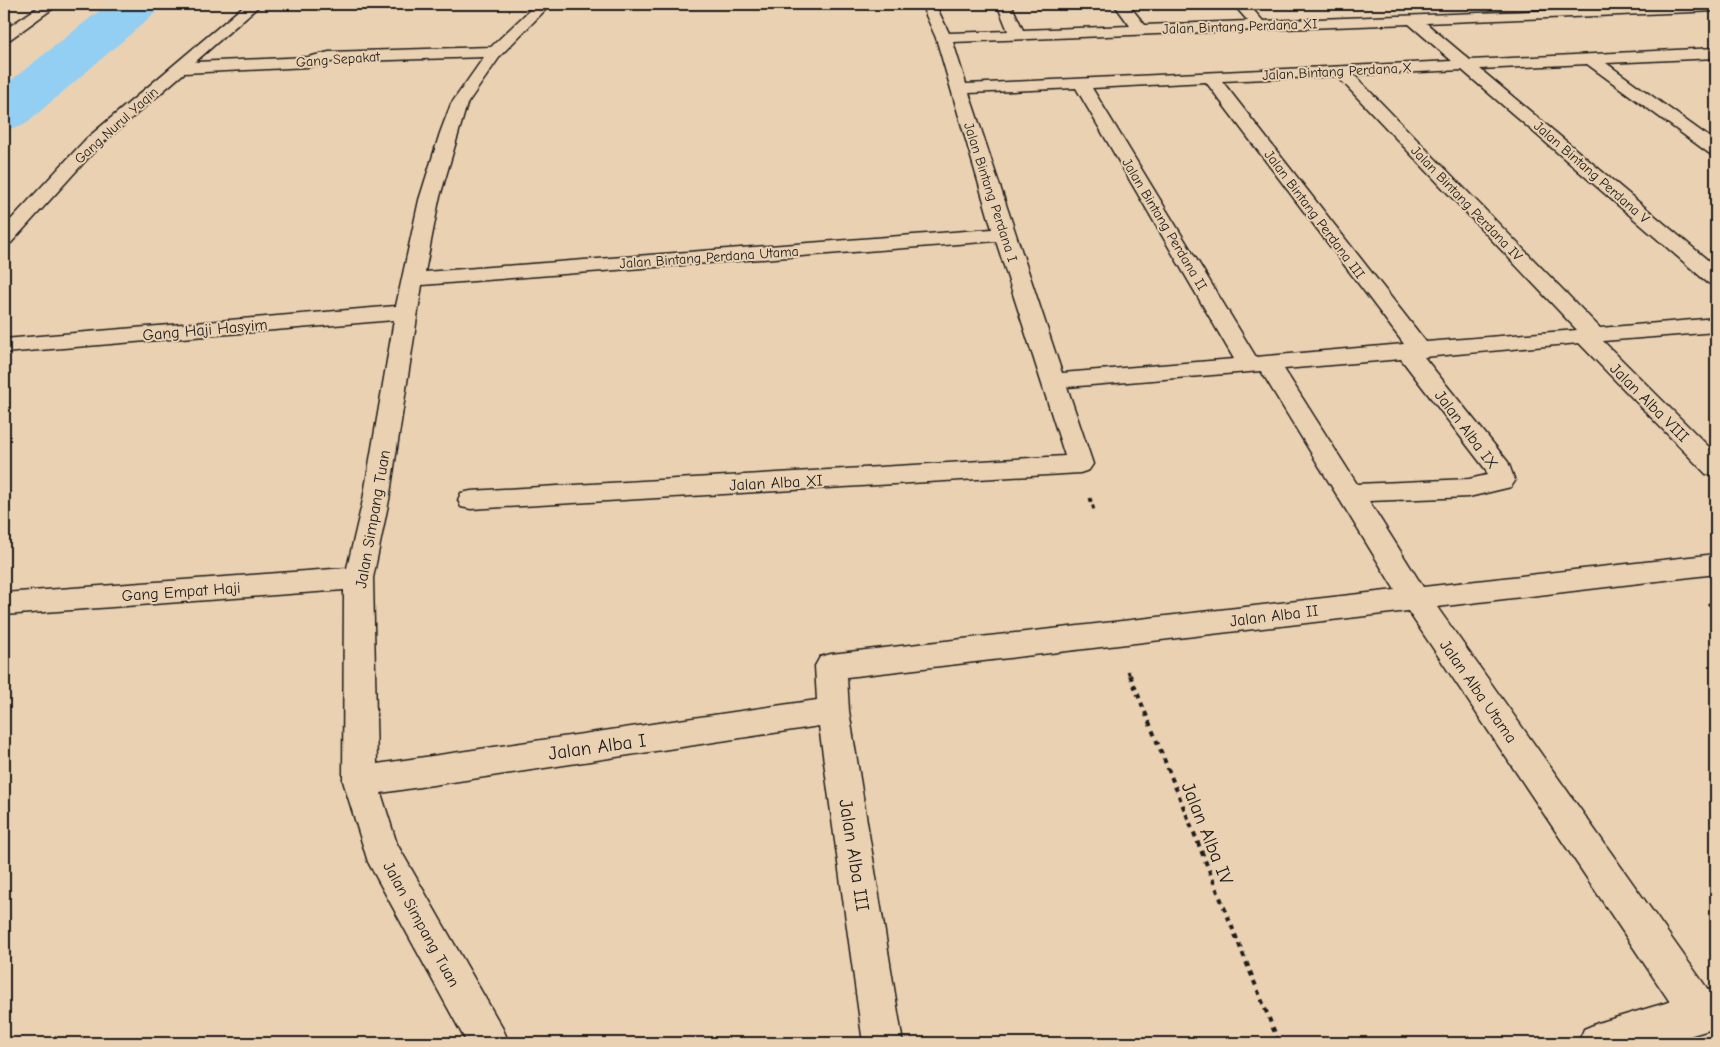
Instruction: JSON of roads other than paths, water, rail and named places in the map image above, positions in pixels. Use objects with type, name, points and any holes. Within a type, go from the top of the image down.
[{"type":"street","points":[[4,37],[52,4]]},
{"type":"street","name":"Gang Nurul Yaqin","points":[[4,239],[92,143],[254,4]]},
{"type":"street","name":"Jalan Simpang Tuan","points":[[489,1043],[381,850],[360,781],[359,578],[376,500],[406,312],[429,200],[457,112],[495,52],[544,4]]},
{"type":"street","name":"Jalan Bintang Perdana I","points":[[928,4],[944,38],[958,89],[1004,234],[1080,464]]},
{"type":"street","points":[[1004,4],[1017,35]]},
{"type":"street","points":[[1121,4],[1142,30]]},
{"type":"street","points":[[1240,4],[1259,25]]},
{"type":"street","points":[[1480,4],[1496,16]]},
{"type":"street","points":[[1712,4],[1716,7]]},
{"type":"street","name":"Jalan Bintang Perdana XI","points":[[944,38],[1412,20],[1596,8],[1716,7]]},
{"type":"street","points":[[1360,10],[1371,21]]},
{"type":"street","name":"Jalan Bintang Perdana V","points":[[1412,20],[1716,278]]},
{"type":"street","name":"Gang Sepakat","points":[[180,68],[308,62],[330,57],[495,52]]},
{"type":"street","name":"Jalan Bintang Perdana X","points":[[958,89],[1716,53]]},
{"type":"street","points":[[1590,59],[1716,150]]},
{"type":"street","name":"Jalan Bintang Perdana IV","points":[[1341,71],[1590,336]]},
{"type":"street","name":"Jalan Bintang Perdana III","points":[[1210,77],[1414,351]]},
{"type":"street","name":"Jalan Bintang Perdana II","points":[[1081,83],[1259,364]]},
{"type":"street","name":"Jalan Bintang Perdana Utama","points":[[414,279],[1004,234]]},
{"type":"street","name":"Gang Haji Hasyim","points":[[4,346],[406,312]]},
{"type":"street","points":[[1053,381],[1716,324]]},
{"type":"street","name":"Jalan Alba VIII","points":[[1590,336],[1715,468]]},
{"type":"street","name":"Jalan Alba IX","points":[[1350,493],[1469,488],[1502,482],[1499,468],[1414,351]]},
{"type":"street","name":"Jalan Alba Utama","points":[[1259,364],[1350,493],[1416,598],[1708,1010]]},
{"type":"street","name":"Jalan Alba XI","points":[[471,500],[1080,464]]},
{"type":"street","name":"Jalan Alba II","points":[[831,666],[1716,564]]},
{"type":"street","name":"Gang Empat Haji","points":[[4,604],[359,578]]},
{"type":"street","name":"Jalan Alba III","points":[[831,666],[833,711],[883,1043]]},
{"type":"street","name":"Jalan Alba I","points":[[360,781],[833,711]]},
{"type":"street","points":[[1598,1043],[1708,1010]]},
{"type":"waterway","points":[[4,113],[137,4]]}]
